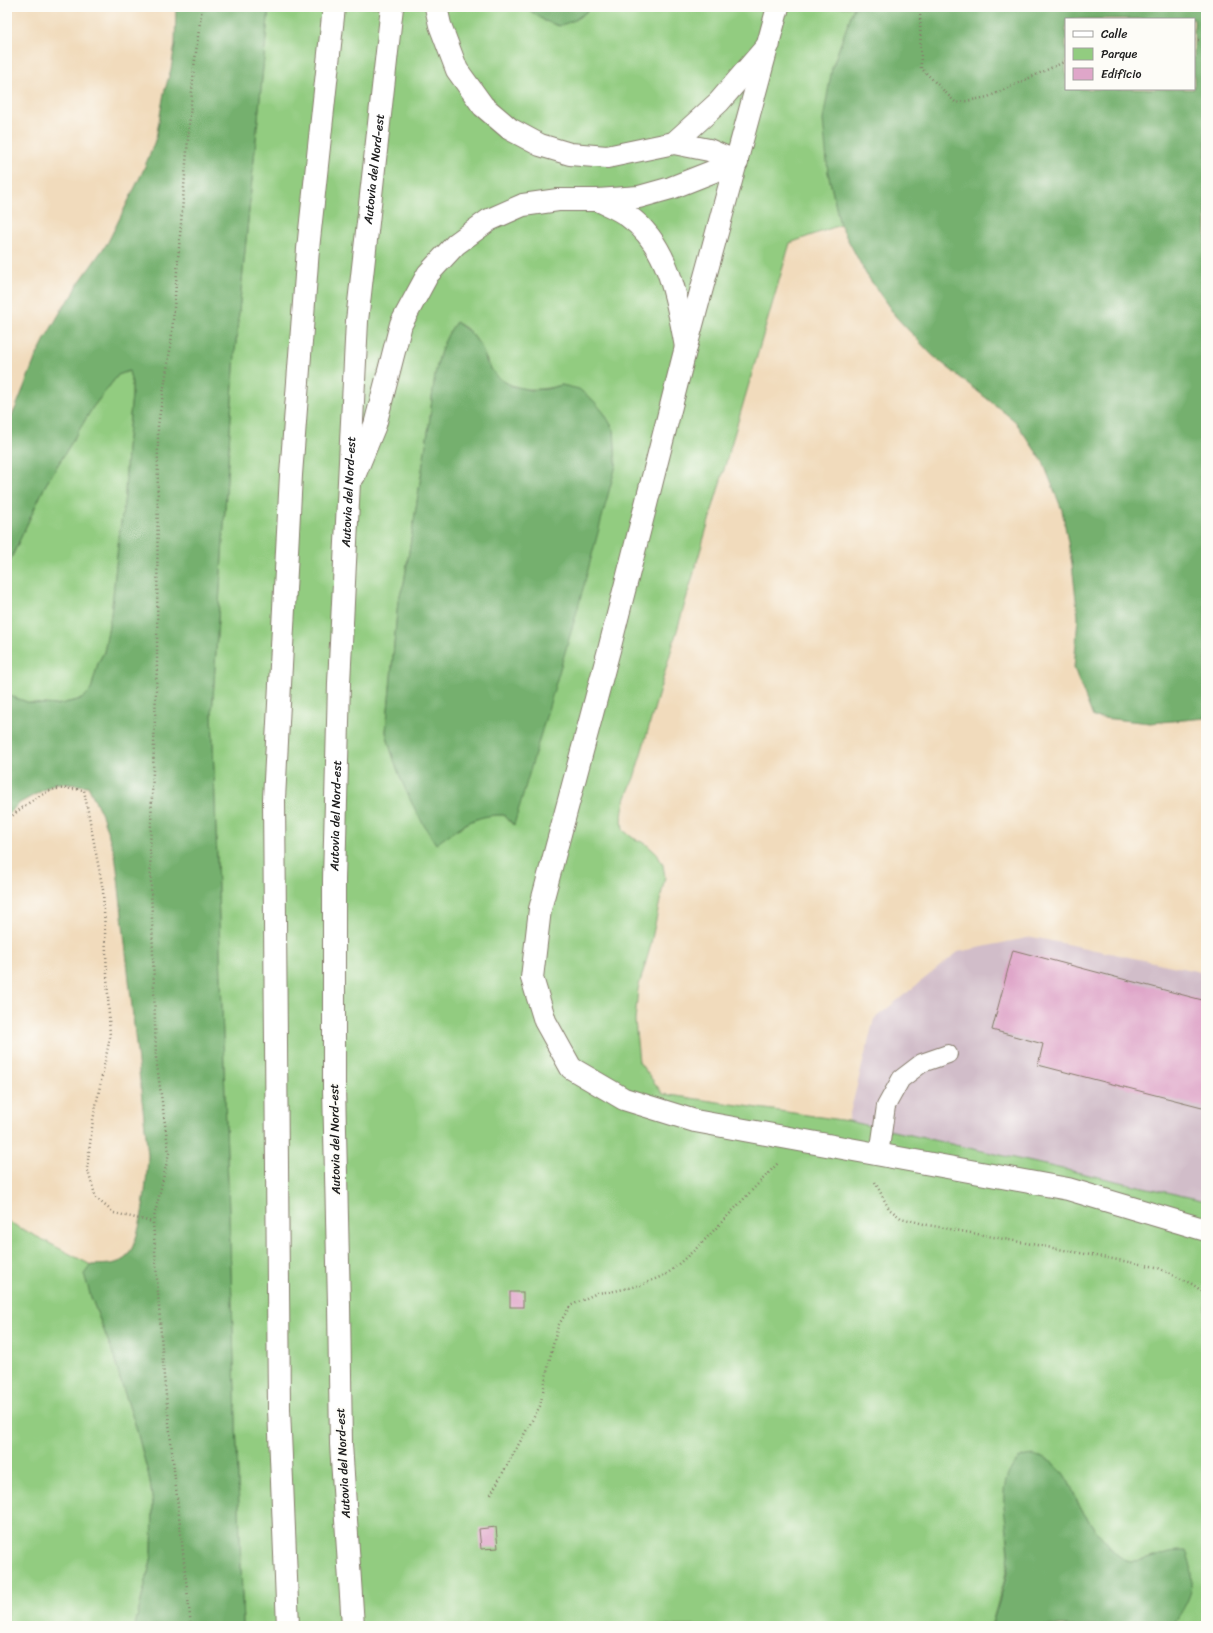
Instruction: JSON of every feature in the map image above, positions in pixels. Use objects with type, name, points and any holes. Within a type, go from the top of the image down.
[{"type":"main road","name":"Autovia del Nord-est","points":[[353,1626],[341,1444],[333,991],[339,683],[357,321],[392,7]]},
{"type":"main road","points":[[436,7],[440,25],[457,70],[483,106],[510,129],[540,145],[570,154],[606,156],[674,144],[709,150],[737,162]]},
{"type":"main road","points":[[778,7],[686,347],[611,643],[540,909],[532,978],[545,1021],[571,1068],[624,1099],[695,1121],[1068,1189],[1206,1230]]},
{"type":"main road","points":[[288,1626],[279,1408],[274,799],[291,475],[308,249],[332,10]]},
{"type":"main road","points":[[674,144],[719,102],[769,44]]},
{"type":"main road","points":[[348,490],[375,425],[401,324],[428,274],[456,244],[490,220],[523,205],[558,200],[598,200],[639,197],[671,188],[737,162]]},
{"type":"main road","points":[[598,200],[628,216],[645,231],[661,252],[675,292],[686,347]]},
{"type":"lane","points":[[879,1155],[886,1106],[901,1079],[922,1063],[948,1054]]},
{"type":"path","points":[[191,1626],[164,1377],[153,1222],[169,1153],[156,1058],[150,850],[157,665],[158,425],[171,344],[194,67],[202,7]]},
{"type":"path","points":[[920,7],[921,68],[956,103],[988,97],[1065,61]]},
{"type":"path","points":[[1195,40],[1206,40]]},
{"type":"path","points":[[7,821],[28,803],[54,789],[71,788],[84,790],[103,890],[110,1037],[93,1120],[87,1168],[96,1198],[114,1213],[153,1222]]},
{"type":"path","points":[[491,1494],[540,1406],[558,1326],[570,1306],[597,1293],[641,1285],[667,1274],[699,1246],[768,1174],[798,1140]]},
{"type":"path","points":[[879,1155],[873,1170],[876,1185],[889,1209],[901,1218],[928,1225],[1156,1267],[1192,1284],[1206,1294]]},
{"type":"path","points":[[1197,1626],[1206,1612]]},
{"type":"shaded area","points":[[1032,937],[1206,973],[1206,1201],[848,1121],[874,1019],[958,952]]},
{"type":"green space","points":[[176,7],[269,7],[235,352],[212,714],[243,1626],[135,1626],[152,1556],[153,1505],[150,1481],[136,1427],[114,1356],[91,1297],[84,1274],[91,1265],[116,1263],[124,1259],[130,1252],[139,1226],[145,1195],[148,1155],[115,855],[102,815],[88,786],[56,783],[18,804],[7,816],[7,695],[30,703],[56,705],[82,699],[91,690],[98,663],[104,652],[111,615],[119,536],[125,496],[127,448],[132,395],[132,384],[129,371],[118,375],[93,407],[45,486],[7,567],[7,425],[46,337],[65,304],[73,295],[78,284],[108,242],[143,171],[156,138],[164,93],[171,69],[175,44]]},
{"type":"green space","points":[[269,7],[525,7],[545,21],[575,20],[593,7],[854,7],[832,68],[828,172],[840,225],[790,243],[634,778],[623,809],[623,830],[633,838],[646,844],[657,854],[663,865],[665,877],[650,948],[638,989],[635,1021],[639,1062],[663,1094],[848,1121],[1206,1201],[1206,1626],[1172,1626],[1186,1603],[1193,1577],[1171,1552],[1136,1561],[1125,1560],[1120,1557],[1114,1552],[1088,1520],[1060,1469],[1004,1499],[1009,1555],[1004,1582],[991,1626],[243,1626],[212,714],[235,352]],"holes":[[[456,322],[468,330],[475,338],[492,370],[499,378],[512,385],[526,389],[540,389],[562,385],[614,430],[616,465],[513,825],[504,815],[480,817],[460,828],[418,815],[408,795],[392,753],[386,732],[398,601],[404,583],[428,432],[435,375],[442,347]]]},
{"type":"green space","points":[[525,7],[593,7],[575,20],[559,26],[545,21]]},
{"type":"green space","points":[[854,7],[1206,7],[1206,718],[1150,723],[1093,717],[1074,668],[1078,617],[1072,564],[1062,510],[1043,462],[1015,421],[932,355],[896,317],[866,274],[840,225],[828,172],[823,120],[832,68]]},
{"type":"green space","points":[[456,322],[470,332],[481,346],[487,363],[497,377],[512,386],[530,390],[547,389],[562,385],[579,389],[594,401],[604,413],[614,430],[616,465],[576,615],[514,825],[504,815],[484,817],[467,823],[436,844],[412,804],[394,761],[386,732],[398,601],[404,583],[428,432],[435,375],[442,347]]},
{"type":"green space","points":[[129,371],[132,384],[132,395],[127,448],[125,496],[119,536],[111,615],[104,652],[98,663],[91,690],[82,699],[56,705],[30,703],[7,695],[7,567],[45,486],[93,407],[118,375]]},
{"type":"green space","points":[[7,1221],[91,1265],[85,1274],[91,1297],[114,1356],[136,1427],[150,1481],[153,1505],[152,1556],[135,1626],[7,1626]]},
{"type":"green space","points":[[1034,1455],[1052,1462],[1060,1469],[1072,1488],[1080,1507],[1088,1520],[1108,1545],[1121,1557],[1126,1560],[1137,1561],[1170,1552],[1186,1551],[1192,1572],[1191,1590],[1184,1607],[1172,1626],[991,1626],[1007,1572],[1009,1554],[1004,1511],[1004,1489],[1012,1468],[1020,1457]]},
{"type":"building","points":[[1013,950],[1206,1001],[1206,1108],[1038,1065],[1043,1044],[992,1030]]},
{"type":"building","points":[[510,1292],[523,1292],[523,1307],[510,1307]]},
{"type":"building","points":[[496,1527],[498,1548],[481,1549],[479,1529]]}]
